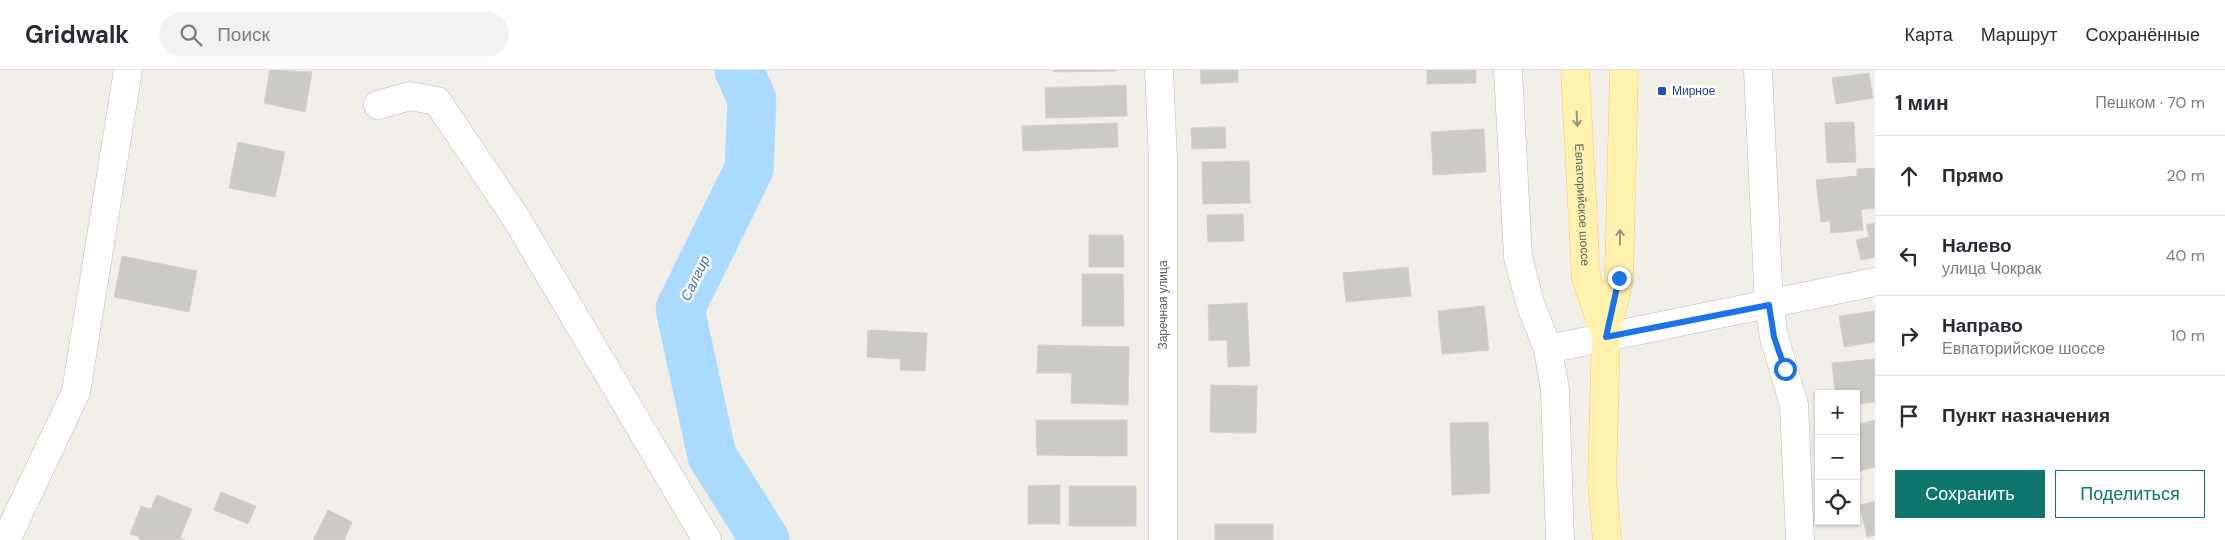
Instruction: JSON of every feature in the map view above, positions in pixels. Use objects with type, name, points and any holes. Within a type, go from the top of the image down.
[{"type":"main road","name":"Евпаторийское шоссе","points":[[1575,70],[1586,278],[1606,337]]},
{"type":"main road","name":"Евпаторийское шоссе","points":[[1607,540],[1602,480],[1606,337],[1619,278],[1624,70]]},
{"type":"street","points":[[6,540],[76,392],[128,70]]},
{"type":"street","name":"Заречная улица","points":[[1159,70],[1163,159],[1163,540]]},
{"type":"street","points":[[1508,70],[1518,257],[1531,306],[1548,349],[1555,390],[1560,540]]},
{"type":"street","points":[[1758,70],[1769,305],[1774,337],[1794,405],[1800,540]]},
{"type":"street","points":[[378,105],[410,96],[437,101],[516,218],[707,540]]},
{"type":"street","points":[[1548,349],[1875,282]]},
{"type":"building","points":[[270,70],[312,72],[305,112],[264,103]]},
{"type":"building","points":[[1054,70],[1116,70],[1116,71],[1054,72]]},
{"type":"building","points":[[1200,70],[1238,70],[1238,82],[1201,84]]},
{"type":"building","points":[[1427,70],[1476,70],[1476,83],[1427,84]]},
{"type":"building","points":[[1869,73],[1873,98],[1836,104],[1832,78]]},
{"type":"building","points":[[1126,85],[1127,116],[1046,118],[1045,88]]},
{"type":"building","points":[[1854,122],[1856,162],[1827,163],[1825,123]]},
{"type":"building","points":[[1117,123],[1118,147],[1023,151],[1022,126]]},
{"type":"building","points":[[1225,127],[1226,148],[1192,149],[1191,128]]},
{"type":"building","points":[[1484,129],[1486,172],[1433,175],[1431,132]]},
{"type":"building","points":[[238,142],[285,152],[275,197],[229,188]]},
{"type":"building","points":[[1249,161],[1250,203],[1203,204],[1202,162]]},
{"type":"building","points":[[1875,168],[1875,208],[1861,210],[1863,230],[1831,233],[1830,221],[1821,222],[1816,180],[1857,176],[1857,169]]},
{"type":"building","points":[[1243,214],[1244,241],[1208,242],[1207,215]]},
{"type":"building","points":[[1875,223],[1875,257],[1861,260],[1856,240],[1869,237],[1866,225]]},
{"type":"building","points":[[1089,235],[1123,235],[1124,267],[1089,267]]},
{"type":"building","points":[[122,256],[197,271],[189,312],[114,297]]},
{"type":"building","points":[[1408,267],[1411,296],[1346,302],[1343,273]]},
{"type":"building","points":[[1082,274],[1123,274],[1124,326],[1082,326]]},
{"type":"building","points":[[1247,303],[1250,366],[1228,367],[1227,340],[1209,341],[1208,305]]},
{"type":"building","points":[[1484,306],[1489,350],[1442,354],[1438,311]]},
{"type":"building","points":[[1875,311],[1875,342],[1844,347],[1839,316]]},
{"type":"building","points":[[868,330],[927,333],[925,371],[900,370],[901,359],[867,357]]},
{"type":"building","points":[[1038,345],[1129,347],[1128,405],[1071,403],[1072,373],[1037,373]]},
{"type":"building","points":[[1875,359],[1875,402],[1860,404],[1860,390],[1835,390],[1832,363]]},
{"type":"building","points":[[1211,385],[1257,386],[1256,433],[1210,432]]},
{"type":"building","points":[[1036,420],[1127,420],[1127,456],[1037,455]]},
{"type":"building","points":[[1875,420],[1875,467],[1860,471],[1860,435],[1860,424]]},
{"type":"building","points":[[1488,422],[1490,493],[1452,495],[1450,423]]},
{"type":"building","points":[[1060,485],[1060,524],[1028,524],[1028,486]]},
{"type":"building","points":[[1069,486],[1136,486],[1136,526],[1069,526]]},
{"type":"building","points":[[221,492],[256,506],[248,524],[214,510]]},
{"type":"building","points":[[157,495],[192,509],[180,538],[185,540],[139,540],[140,537],[130,534],[141,506],[151,509]]},
{"type":"building","points":[[1875,501],[1875,535],[1867,537],[1860,505]]},
{"type":"building","points":[[328,510],[352,522],[344,540],[313,540]]},
{"type":"building","points":[[1215,524],[1273,524],[1273,540],[1215,540]]},
{"type":"waterway","name":"Салгир","points":[[739,70],[752,100],[749,169],[680,309],[712,456],[765,540]]},
{"type":"place","name":"Мирное","points":[[1662,91]]},
{"type":"route","points":[[1619,278],[1606,337],[1769,305],[1774,337],[1785,369]]}]
